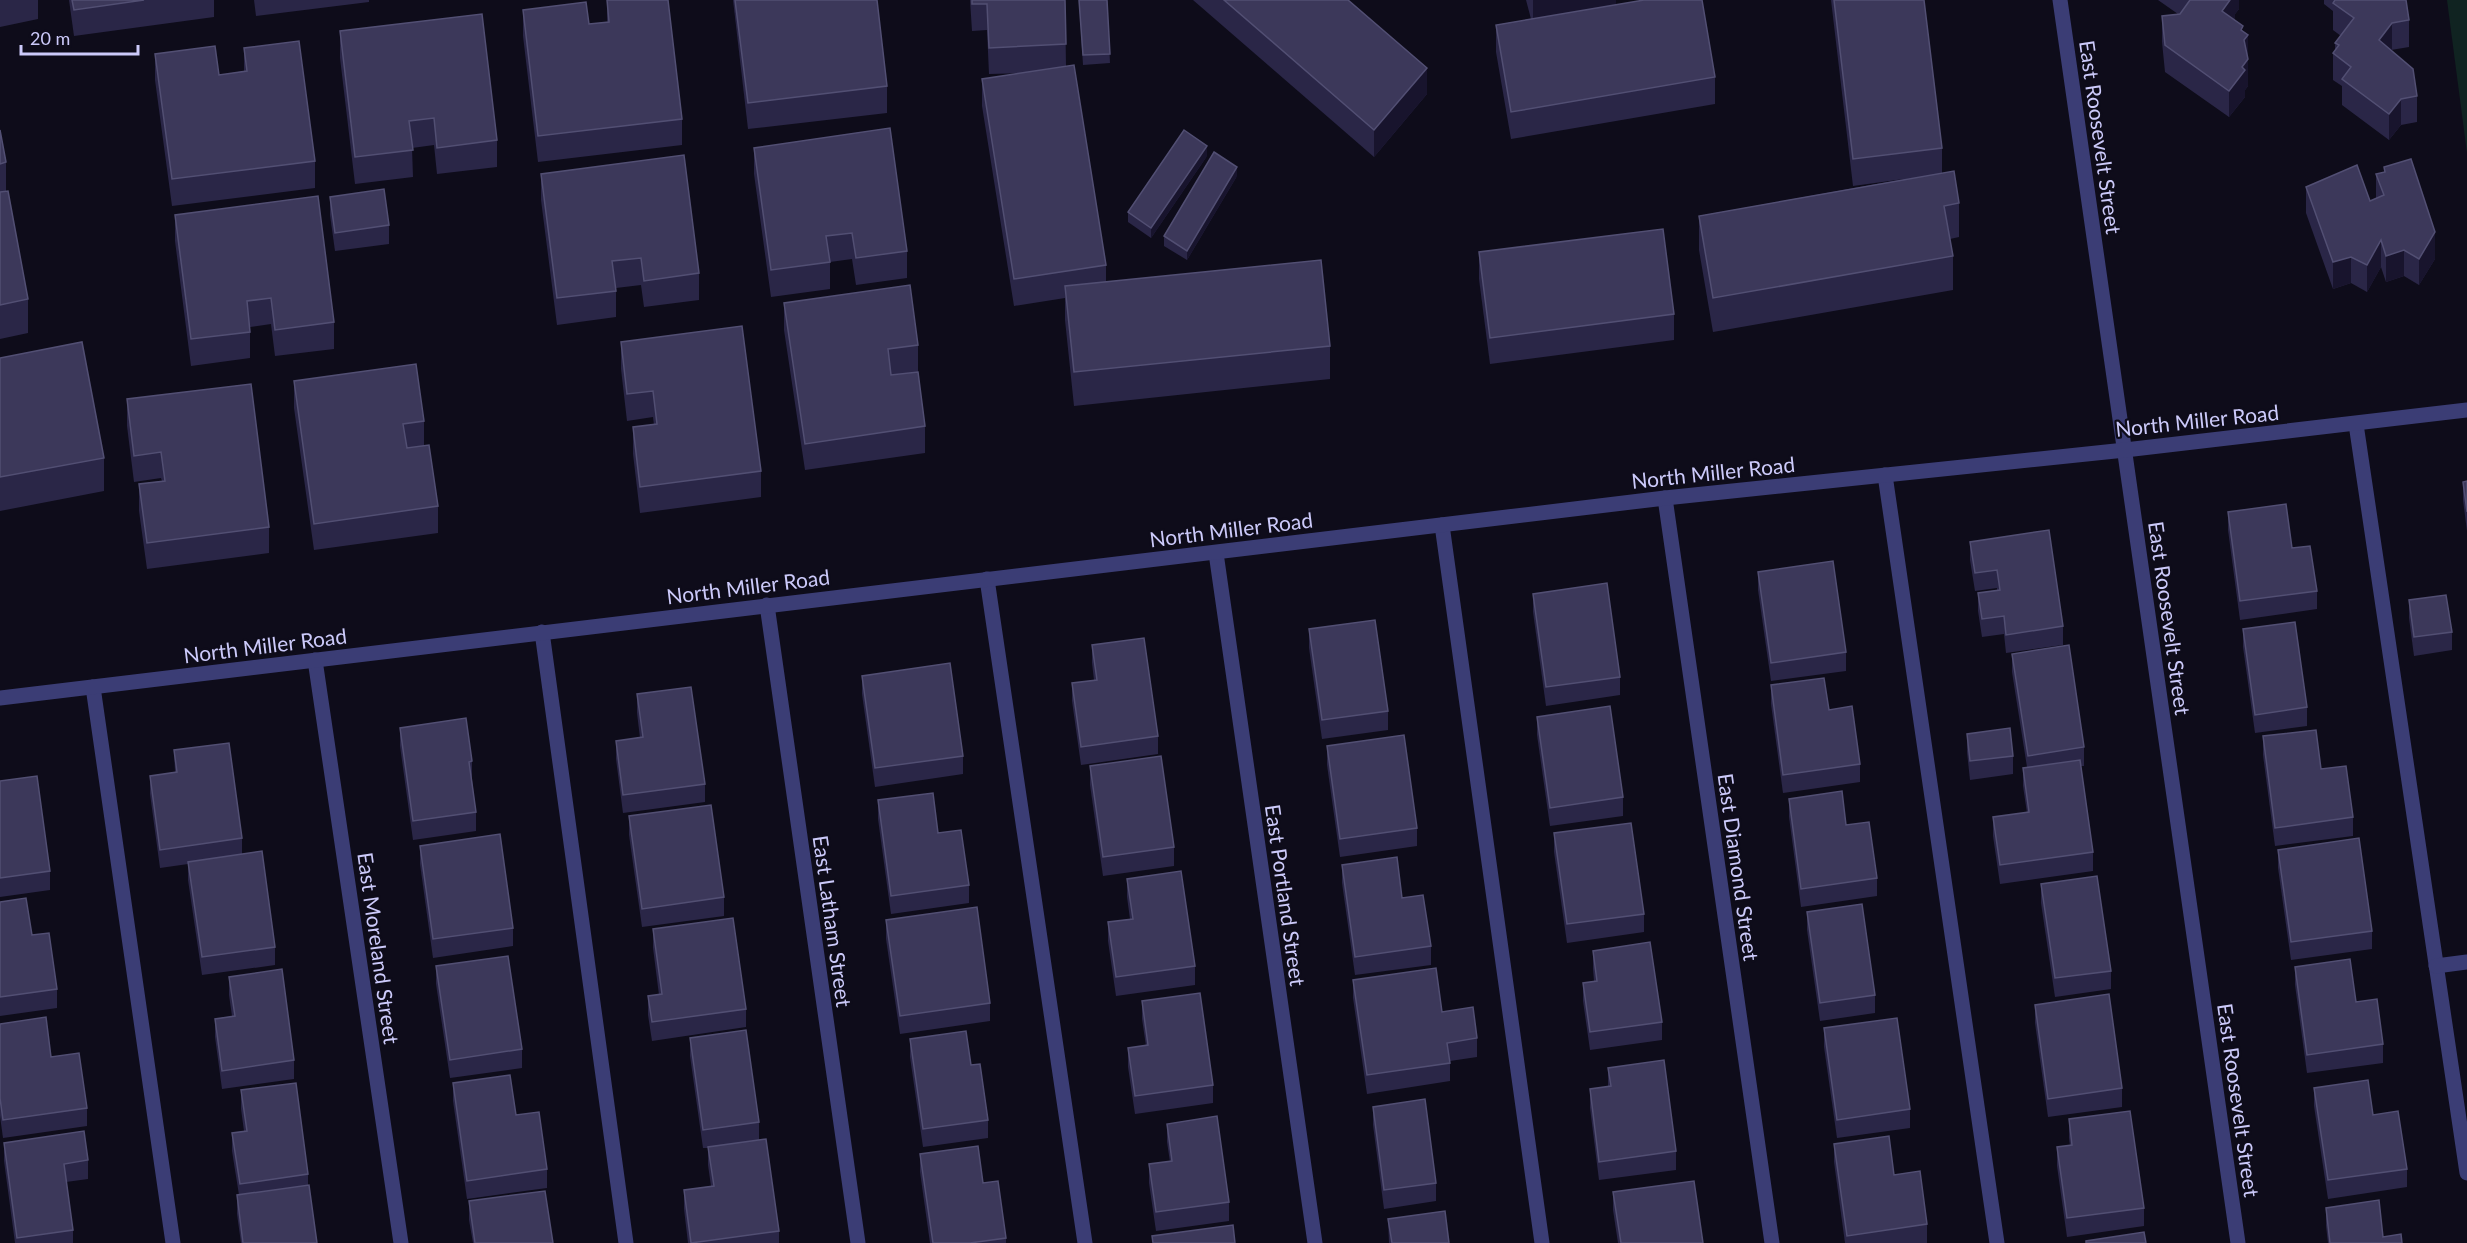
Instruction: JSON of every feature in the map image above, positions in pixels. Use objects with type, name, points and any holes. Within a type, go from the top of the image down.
[{"type":"street","name":"East Roosevelt Street","points":[[2060,0],[2238,1243]]},
{"type":"street","name":"North Miller Road","points":[[0,698],[1665,498],[2125,450],[2467,410]]},
{"type":"street","points":[[2356,424],[2467,1173]]},
{"type":"street","points":[[1885,475],[1997,1243]]},
{"type":"street","name":"East Diamond Street","points":[[1665,498],[1772,1243]]},
{"type":"street","points":[[1442,525],[1542,1243]]},
{"type":"street","name":"East Portland Street","points":[[1216,553],[1315,1243]]},
{"type":"street","points":[[987,579],[1085,1243]]},
{"type":"street","name":"East Latham Street","points":[[766,605],[858,1243]]},
{"type":"street","points":[[542,632],[626,1243]]},
{"type":"street","name":"East Moreland Street","points":[[315,660],[401,1243]]},
{"type":"street","points":[[93,687],[173,1243]]},
{"type":"street","points":[[2436,966],[2467,962]]},
{"type":"green space","points":[[2447,0],[2467,0],[2467,153]]},
{"type":"building","points":[[72,0],[144,0],[74,10]]},
{"type":"building","points":[[607,0],[668,0],[682,119],[538,136],[523,10],[586,2],[589,24],[609,22]]},
{"type":"building","points":[[735,0],[877,0],[887,86],[748,103]]},
{"type":"building","points":[[972,0],[1065,0],[1066,44],[989,48],[987,4],[972,4]]},
{"type":"building","points":[[1079,0],[1107,0],[1110,54],[1083,55]]},
{"type":"building","points":[[1224,0],[1348,0],[1427,68],[1374,130]]},
{"type":"building","points":[[1644,0],[1702,0],[1715,77],[1511,112],[1496,25]]},
{"type":"building","points":[[1834,0],[1924,0],[1942,148],[1853,159]]},
{"type":"building","points":[[2190,0],[2230,0],[2222,11],[2243,26],[2241,30],[2248,35],[2244,40],[2248,59],[2242,67],[2245,70],[2229,91],[2165,45],[2162,16],[2180,14]]},
{"type":"building","points":[[2335,0],[2406,0],[2409,20],[2392,23],[2379,40],[2413,69],[2417,96],[2401,99],[2389,114],[2342,79],[2351,67],[2333,53],[2339,45],[2335,43],[2354,18],[2333,3]]},
{"type":"building","points":[[482,14],[497,140],[437,148],[434,118],[409,121],[413,150],[355,157],[340,31]]},
{"type":"building","points":[[299,41],[315,161],[172,179],[155,54],[215,46],[219,75],[247,71],[244,48]]},
{"type":"building","points":[[1074,65],[1106,265],[1014,279],[982,79]]},
{"type":"building","points":[[890,128],[907,251],[856,258],[852,233],[826,236],[830,262],[771,270],[754,148]]},
{"type":"building","points":[[0,130],[6,162],[0,164]]},
{"type":"building","points":[[1184,130],[1207,146],[1151,228],[1128,212]]},
{"type":"building","points":[[1214,152],[1237,167],[1187,251],[1164,236]]},
{"type":"building","points":[[684,155],[699,273],[644,281],[641,258],[612,261],[616,291],[557,298],[541,174]]},
{"type":"building","points":[[2411,159],[2435,232],[2419,259],[2404,250],[2386,256],[2381,240],[2367,265],[2351,257],[2333,262],[2306,187],[2357,165],[2370,201],[2384,195],[2376,174],[2385,172],[2384,167]]},
{"type":"building","points":[[1954,171],[1959,203],[1944,206],[1953,256],[1713,298],[1699,216]]},
{"type":"building","points":[[384,189],[389,225],[335,233],[330,197]]},
{"type":"building","points":[[8,191],[28,299],[0,305],[0,192]]},
{"type":"building","points":[[318,196],[334,322],[275,330],[271,298],[247,301],[250,332],[191,339],[175,215]]},
{"type":"building","points":[[1663,229],[1674,314],[1490,338],[1479,252]]},
{"type":"building","points":[[1321,260],[1330,346],[1074,372],[1065,286]]},
{"type":"building","points":[[910,285],[918,345],[888,349],[891,375],[918,372],[925,426],[805,444],[784,303]]},
{"type":"building","points":[[742,326],[761,471],[640,487],[633,427],[657,424],[653,391],[627,394],[621,342]]},
{"type":"building","points":[[82,342],[104,458],[0,477],[0,358]]},
{"type":"building","points":[[416,364],[424,421],[403,424],[407,448],[429,445],[438,506],[314,524],[294,381]]},
{"type":"building","points":[[251,384],[269,527],[147,543],[139,484],[165,481],[161,452],[134,456],[127,399]]},
{"type":"building","points":[[2467,481],[2467,512],[2463,482]]},
{"type":"building","points":[[2286,504],[2292,548],[2310,546],[2317,591],[2240,601],[2228,512]]},
{"type":"building","points":[[2049,530],[2063,626],[2006,635],[2004,616],[1982,619],[1978,593],[2000,590],[1997,570],[1975,573],[1970,542]]},
{"type":"building","points":[[1833,561],[1846,652],[1771,663],[1758,572]]},
{"type":"building","points":[[1607,583],[1620,677],[1546,687],[1533,594]]},
{"type":"building","points":[[2446,595],[2452,632],[2414,637],[2409,600]]},
{"type":"building","points":[[1375,620],[1388,711],[1322,720],[1309,629]]},
{"type":"building","points":[[2295,622],[2307,707],[2255,715],[2243,629]]},
{"type":"building","points":[[1144,638],[1158,736],[1081,747],[1072,683],[1097,680],[1092,645]]},
{"type":"building","points":[[2069,645],[2084,747],[2028,756],[2012,654]]},
{"type":"building","points":[[950,663],[963,756],[875,768],[862,676]]},
{"type":"building","points":[[1824,678],[1829,710],[1852,706],[1860,764],[1783,775],[1771,685]]},
{"type":"building","points":[[691,687],[705,784],[623,795],[616,741],[643,737],[637,694]]},
{"type":"building","points":[[1610,706],[1623,797],[1550,808],[1537,717]]},
{"type":"building","points":[[466,718],[476,812],[413,821],[400,728]]},
{"type":"building","points":[[2010,728],[2013,756],[1970,761],[1967,734]]},
{"type":"building","points":[[2316,730],[2321,769],[2346,766],[2353,817],[2275,828],[2263,736]]},
{"type":"building","points":[[1404,735],[1417,828],[1340,839],[1327,746]]},
{"type":"building","points":[[229,743],[242,838],[160,850],[150,776],[177,772],[174,750]]},
{"type":"building","points":[[1161,756],[1174,847],[1103,857],[1090,766]]},
{"type":"building","points":[[2080,760],[2093,852],[2000,865],[1993,817],[2029,812],[2023,768]]},
{"type":"building","points":[[37,776],[50,871],[0,878],[0,781]]},
{"type":"building","points":[[1842,791],[1846,825],[1869,822],[1877,878],[1801,889],[1789,799]]},
{"type":"building","points":[[933,793],[938,833],[961,830],[969,885],[891,896],[878,800]]},
{"type":"building","points":[[711,805],[724,897],[642,909],[629,816]]},
{"type":"building","points":[[1631,823],[1644,914],[1567,924],[1554,833]]},
{"type":"building","points":[[500,834],[513,928],[433,939],[420,846]]},
{"type":"building","points":[[2359,838],[2372,931],[2291,942],[2278,850]]},
{"type":"building","points":[[262,851],[275,947],[202,957],[188,862]]},
{"type":"building","points":[[1397,857],[1402,898],[1423,895],[1431,946],[1355,957],[1342,865]]},
{"type":"building","points":[[1181,871],[1195,966],[1116,977],[1108,922],[1133,919],[1127,879]]},
{"type":"building","points":[[2097,876],[2111,971],[2055,978],[2041,884]]},
{"type":"building","points":[[26,898],[32,935],[49,933],[57,989],[0,997],[0,902]]},
{"type":"building","points":[[1862,904],[1875,995],[1820,1003],[1807,912]]},
{"type":"building","points":[[977,907],[990,1003],[900,1016],[886,920]]},
{"type":"building","points":[[733,918],[746,1009],[652,1022],[648,996],[662,994],[653,929]]},
{"type":"building","points":[[1650,942],[1662,1022],[1590,1032],[1583,983],[1597,981],[1593,951]]},
{"type":"building","points":[[508,956],[522,1049],[450,1060],[436,966]]},
{"type":"building","points":[[2350,959],[2356,1002],[2377,999],[2383,1044],[2307,1055],[2295,967]]},
{"type":"building","points":[[1436,968],[1442,1012],[1473,1007],[1477,1038],[1447,1043],[1450,1063],[1367,1075],[1353,980]]},
{"type":"building","points":[[282,969],[294,1060],[222,1071],[215,1019],[235,1016],[229,977]]},
{"type":"building","points":[[1200,993],[1213,1085],[1135,1096],[1128,1048],[1148,1045],[1142,1001]]},
{"type":"building","points":[[2109,994],[2122,1088],[2048,1099],[2035,1005]]},
{"type":"building","points":[[46,1017],[51,1057],[79,1053],[87,1108],[3,1120],[0,1098],[0,1024]]},
{"type":"building","points":[[1897,1018],[1910,1109],[1837,1120],[1824,1028]]},
{"type":"building","points":[[746,1030],[759,1122],[703,1130],[690,1038]]},
{"type":"building","points":[[966,1031],[971,1065],[980,1064],[988,1120],[923,1129],[910,1039]]},
{"type":"building","points":[[1664,1060],[1676,1151],[1599,1162],[1590,1089],[1611,1086],[1608,1068]]},
{"type":"building","points":[[510,1075],[516,1115],[539,1112],[547,1169],[467,1181],[453,1083]]},
{"type":"building","points":[[2368,1080],[2373,1115],[2398,1111],[2407,1169],[2328,1180],[2314,1088]]},
{"type":"building","points":[[296,1083],[308,1174],[240,1184],[232,1133],[247,1131],[241,1090]]},
{"type":"building","points":[[1425,1099],[1436,1183],[1384,1190],[1373,1107]]},
{"type":"building","points":[[2130,1111],[2144,1208],[2067,1218],[2057,1147],[2072,1145],[2069,1119]]},
{"type":"building","points":[[1217,1116],[1229,1202],[1156,1212],[1149,1164],[1172,1161],[1167,1124]]},
{"type":"building","points":[[84,1131],[88,1160],[64,1164],[73,1230],[17,1238],[4,1143]]},
{"type":"building","points":[[1889,1136],[1894,1175],[1920,1171],[1927,1224],[1847,1236],[1834,1144]]},
{"type":"building","points":[[766,1139],[779,1231],[691,1243],[684,1190],[714,1186],[708,1147]]},
{"type":"building","points":[[978,1146],[983,1183],[998,1181],[1006,1238],[970,1243],[933,1243],[920,1154]]},
{"type":"building","points":[[1694,1181],[1703,1243],[1621,1243],[1613,1192]]},
{"type":"building","points":[[309,1185],[317,1243],[243,1243],[237,1195]]},
{"type":"building","points":[[545,1191],[553,1243],[475,1243],[469,1201]]},
{"type":"building","points":[[2379,1200],[2383,1237],[2401,1234],[2402,1243],[2330,1243],[2326,1208]]},
{"type":"building","points":[[1445,1211],[1449,1243],[1392,1243],[1388,1219]]},
{"type":"building","points":[[1233,1225],[1235,1243],[1153,1243],[1152,1236]]},
{"type":"building","points":[[2144,1232],[2146,1243],[2086,1243],[2086,1241]]}]
